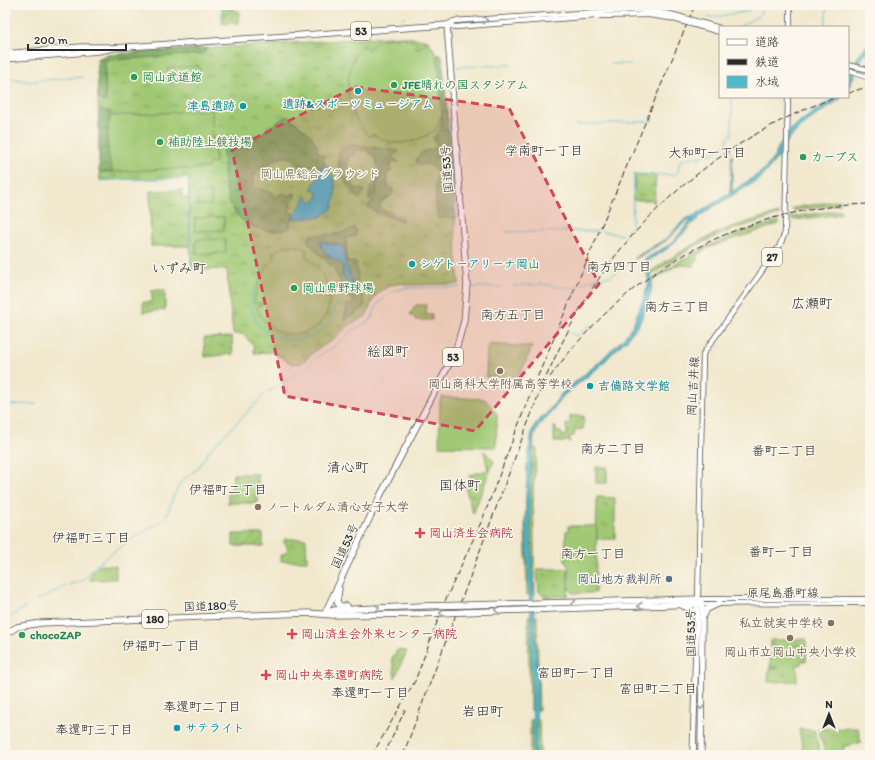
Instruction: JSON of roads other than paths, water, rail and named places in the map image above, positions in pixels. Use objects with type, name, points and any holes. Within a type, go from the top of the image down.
[{"type":"highway","name":"53","points":[[5,59],[113,48],[447,25]]},
{"type":"highway","name":"国道53号","points":[[325,613],[380,496],[455,353],[464,321],[466,284],[447,25]]},
{"type":"highway","name":"53","points":[[5,55],[80,47],[101,46],[113,48]]},
{"type":"highway","name":"53","points":[[5,55],[84,49],[90,51]]},
{"type":"highway","points":[[340,583],[336,600],[338,604],[342,606],[362,608]]},
{"type":"highway","name":"国道53号","points":[[325,613],[334,610],[422,606],[679,604],[699,602]]},
{"type":"highway","name":"国道53号","points":[[325,613],[332,616],[418,614],[465,612],[532,606],[699,602]]},
{"type":"highway","name":"国道53号","points":[[699,602],[701,755]]},
{"type":"highway","points":[[679,604],[689,607],[699,619],[707,609],[720,604]]},
{"type":"highway","name":"国道180号","points":[[5,634],[17,627],[41,623],[325,613]]},
{"type":"highway","name":"国道53号","points":[[694,755],[699,619]]},
{"type":"main road","points":[[790,5],[790,26]]},
{"type":"main road","points":[[447,25],[454,21],[629,10],[670,14],[719,28]]},
{"type":"main road","points":[[650,13],[719,32]]},
{"type":"main road","points":[[849,65],[870,70]]},
{"type":"main road","points":[[849,71],[870,78]]},
{"type":"main road","name":"岡山吉井線","points":[[699,602],[703,354],[779,247],[785,233],[788,98]]},
{"type":"main road","name":"原尾島番町線","points":[[699,602],[870,599]]},
{"type":"main road","name":"原尾島番町線","points":[[699,602],[720,604],[870,603]]},
{"type":"water","points":[[870,41],[870,48],[861,60],[849,87],[849,78],[854,63]]},
{"type":"water","points":[[834,98],[842,98],[799,129],[784,145],[779,155],[781,161],[777,158],[760,179],[708,210],[670,247],[648,261],[652,279],[652,289],[639,324],[628,337],[628,340],[626,340],[599,367],[563,396],[550,414],[539,425],[534,436],[530,480],[537,680],[536,755],[533,755],[531,623],[526,525],[527,466],[532,431],[536,423],[547,413],[562,393],[597,364],[624,338],[633,325],[648,286],[649,282],[644,266],[645,259],[672,243],[692,219],[686,221],[667,240],[635,259],[634,258],[667,238],[685,219],[695,215],[730,193],[732,155],[732,192],[764,170],[775,156],[779,145],[793,127]]},
{"type":"water","points":[[326,164],[332,175],[335,186],[335,197],[332,209],[321,217],[292,219],[306,197],[312,202],[318,198],[317,191],[311,189],[318,178],[321,167]]},
{"type":"water","points":[[321,242],[343,246],[345,263],[352,283],[351,292],[348,291],[347,279],[342,274],[344,267],[327,254],[322,248]]},
{"type":"waterway","points":[[222,5],[222,24]]},
{"type":"waterway","points":[[816,5],[833,8]]},
{"type":"waterway","points":[[708,18],[745,12],[756,7]]},
{"type":"waterway","points":[[825,26],[827,7]]},
{"type":"waterway","points":[[740,26],[760,15],[761,11]]},
{"type":"waterway","points":[[402,19],[405,16]]},
{"type":"waterway","points":[[611,64],[631,64]]},
{"type":"waterway","points":[[457,67],[511,65]]},
{"type":"waterway","points":[[34,81],[82,77]]},
{"type":"waterway","points":[[5,78],[32,82]]},
{"type":"waterway","points":[[732,98],[732,136]]},
{"type":"waterway","points":[[448,121],[450,138]]},
{"type":"waterway","points":[[575,125],[653,121]]},
{"type":"waterway","points":[[625,233],[632,226],[634,174],[675,175],[678,172],[680,160],[712,154],[725,145],[730,135]]},
{"type":"waterway","points":[[730,146],[731,152]]},
{"type":"waterway","points":[[450,147],[456,227]]},
{"type":"waterway","points":[[699,162],[700,158]]},
{"type":"waterway","points":[[100,180],[188,178],[191,269]]},
{"type":"waterway","points":[[506,232],[597,231]]},
{"type":"waterway","points":[[601,231],[622,235]]},
{"type":"waterway","points":[[513,286],[542,284],[566,288],[577,287],[589,280],[611,276],[631,261]]},
{"type":"waterway","points":[[253,290],[252,312],[261,327],[276,337],[294,339],[313,336],[327,326],[335,309],[333,286]]},
{"type":"waterway","points":[[304,370],[318,356],[331,349],[353,330],[371,320],[378,303],[393,291],[405,288],[460,287]]},
{"type":"waterway","points":[[473,287],[501,287]]},
{"type":"waterway","points":[[568,332],[577,336],[591,325]]},
{"type":"waterway","points":[[268,392],[297,373]]},
{"type":"waterway","points":[[36,601],[68,585],[84,580],[96,565],[127,542],[165,519],[174,495],[181,482],[199,467],[209,451],[264,395]]},
{"type":"waterway","points":[[5,405],[37,404]]},
{"type":"waterway","points":[[5,618],[8,618],[25,607]]},
{"type":"railway","points":[[372,755],[415,681],[445,601],[483,518],[529,397],[695,5]]},
{"type":"railway","points":[[849,93],[870,86]]},
{"type":"railway","points":[[403,755],[540,391],[569,329],[604,271],[627,242],[652,215],[679,189],[708,166],[738,145],[770,126],[803,110],[834,98]]},
{"type":"railway","points":[[550,377],[580,339],[614,306],[650,276],[689,252],[731,232],[775,217],[822,208],[870,204]]},
{"type":"railway","points":[[384,755],[405,710]]},
{"type":"place","name":"岡山武道館","points":[[134,77]]},
{"type":"place","name":"JFE晴れの国スタジアム","points":[[394,85]]},
{"type":"place","name":"遺跡&スポーツミュージアム","points":[[358,91]]},
{"type":"place","name":"津島遺跡","points":[[243,106]]},
{"type":"place","name":"補助陸上競技場","points":[[160,142]]},
{"type":"place","name":"カーブス","points":[[803,157]]},
{"type":"place","name":"シゲトーアリーナ岡山","points":[[412,264]]},
{"type":"place","name":"岡山県野球場","points":[[294,288]]},
{"type":"place","name":"岡山商科大学附属高等学校","points":[[500,371]]},
{"type":"place","name":"吉備路文学館","points":[[590,386]]},
{"type":"place","name":"ノートルダム清心女子大学","points":[[258,507]]},
{"type":"place","name":"岡山済生会病院","points":[[420,533]]},
{"type":"place","name":"岡山地方裁判所","points":[[669,579]]},
{"type":"place","name":"私立就実中学校","points":[[831,623]]},
{"type":"place","name":"岡山済生会外来センター病院","points":[[292,634]]},
{"type":"place","name":"chocoZAP","points":[[22,635]]},
{"type":"place","name":"岡山市立岡山中央小学校","points":[[790,638]]},
{"type":"place","name":"岡山中央奉還町病院","points":[[266,675]]},
{"type":"place","name":"サテライト","points":[[177,728]]},
{"type":"district","name":"学南町一丁目","points":[[544,150]]},
{"type":"district","name":"大和町一丁目","points":[[707,152]]},
{"type":"district","name":"南方四丁目","points":[[619,266]]},
{"type":"district","name":"いずみ町","points":[[179,268]]},
{"type":"district","name":"広瀬町","points":[[812,303]]},
{"type":"district","name":"南方三丁目","points":[[677,306]]},
{"type":"district","name":"南方五丁目","points":[[513,314]]},
{"type":"district","name":"絵図町","points":[[388,351]]},
{"type":"district","name":"南方二丁目","points":[[613,448]]},
{"type":"district","name":"番町二丁目","points":[[784,450]]},
{"type":"district","name":"清心町","points":[[348,467]]},
{"type":"district","name":"国体町","points":[[460,485]]},
{"type":"district","name":"伊福町二丁目","points":[[228,489]]},
{"type":"district","name":"伊福町三丁目","points":[[91,537]]},
{"type":"district","name":"番町一丁目","points":[[781,551]]},
{"type":"district","name":"南方一丁目","points":[[593,553]]},
{"type":"district","name":"伊福町一丁目","points":[[161,645]]},
{"type":"district","name":"富田町一丁目","points":[[576,672]]},
{"type":"district","name":"富田町二丁目","points":[[658,688]]},
{"type":"district","name":"奉還町一丁目","points":[[370,692]]},
{"type":"district","name":"奉還町二丁目","points":[[202,706]]},
{"type":"district","name":"岩田町","points":[[483,711]]},
{"type":"district","name":"奉還町三丁目","points":[[94,729]]},
{"type":"park label","name":"岡山県総合グラウンド","points":[[320,174]]}]
